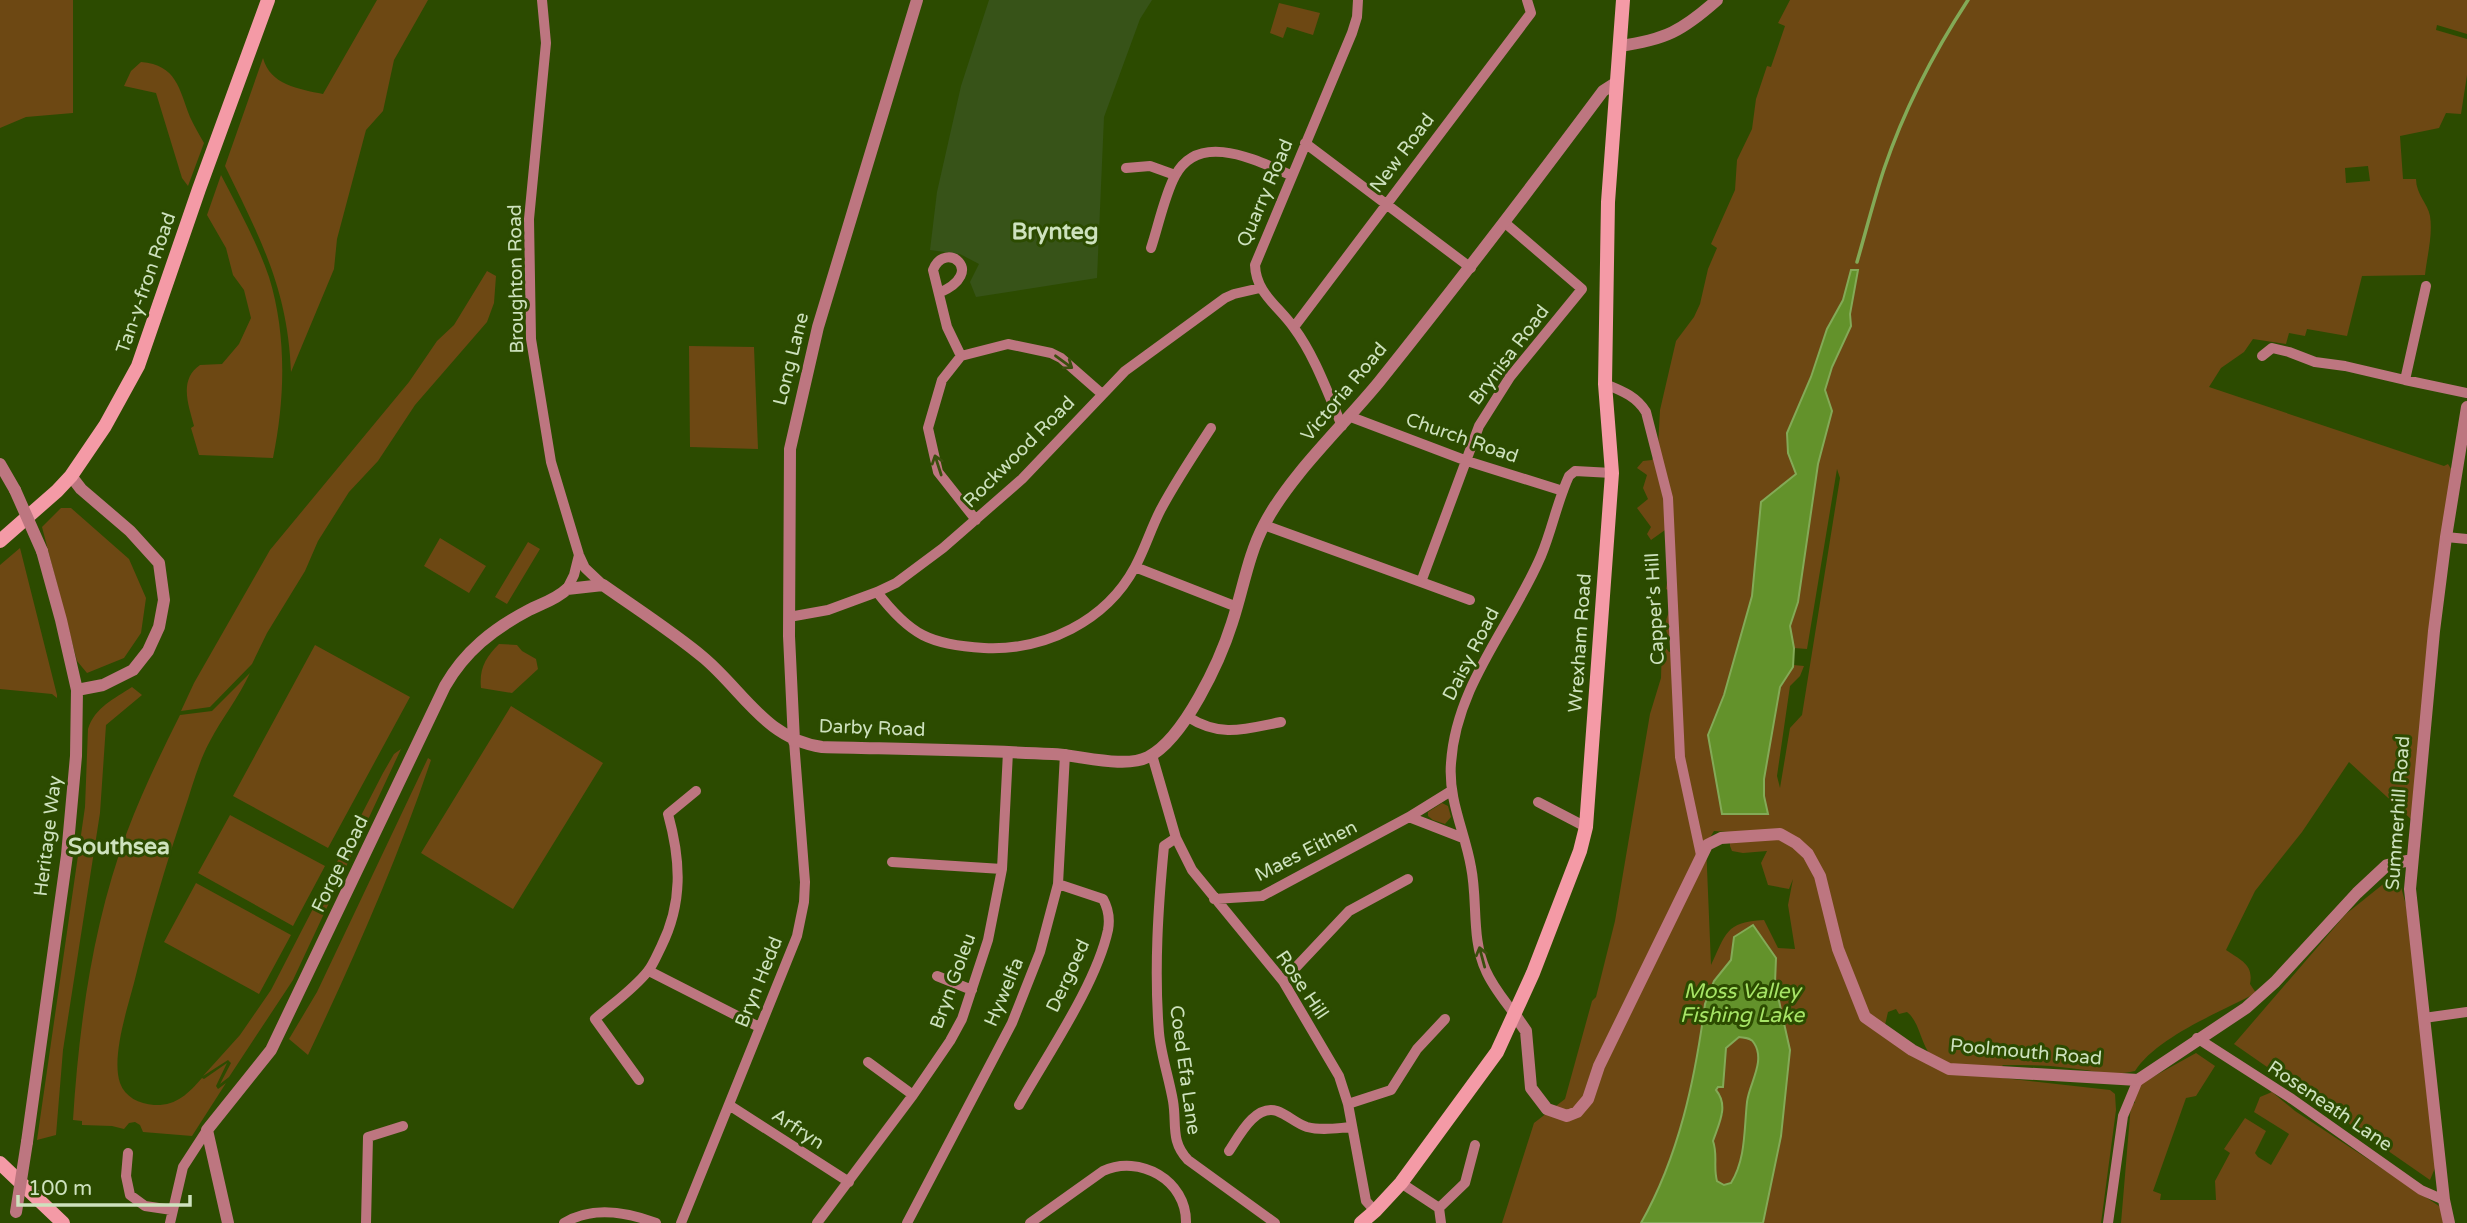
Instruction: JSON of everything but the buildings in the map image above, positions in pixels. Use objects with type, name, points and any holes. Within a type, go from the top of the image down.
[{"type":"main road","name":"Tan-y-fron Road","points":[[0,541],[71,476],[105,426],[138,366],[268,0]]},
{"type":"main road","name":"Wrexham Road","points":[[1361,1223],[1401,1183],[1497,1052],[1515,1015],[1580,851],[1586,827],[1612,473],[1605,384],[1608,202],[1623,0]]},
{"type":"main road","points":[[0,1163],[64,1223]]},
{"type":"street","name":"Broughton Road","points":[[542,0],[546,43],[529,219],[531,339],[551,462],[579,555],[585,568],[603,585]]},
{"type":"street","name":"Long Lane","points":[[794,741],[789,681],[790,449],[818,327],[917,0]]},
{"type":"street","name":"Quarry Road","points":[[1260,288],[1255,276],[1257,255],[1352,33],[1358,0]]},
{"type":"street","name":"New Road","points":[[1294,327],[1531,13],[1527,0]]},
{"type":"street","points":[[1619,46],[1649,42],[1671,34],[1691,23],[1717,0]]},
{"type":"street","name":"Victoria Road","points":[[1152,755],[1188,717],[1232,625],[1252,552],[1264,525],[1296,478],[1346,422],[1471,268],[1603,90],[1617,82]]},
{"type":"street","points":[[1305,143],[1471,268]]},
{"type":"street","points":[[1151,248],[1175,175],[1188,161],[1202,153],[1237,153],[1291,175]]},
{"type":"street","points":[[1126,168],[1150,166],[1175,175]]},
{"type":"street","name":"Brynisa Road","points":[[1421,582],[1479,426],[1510,377],[1582,289],[1504,222]]},
{"type":"street","points":[[2404,380],[2426,286]]},
{"type":"street","points":[[1260,288],[1294,327],[1346,422]]},
{"type":"street","name":"Rockwood Road","points":[[789,617],[828,610],[896,583],[943,548],[1023,479],[1102,394],[1143,357],[1225,298],[1234,293],[1260,288]]},
{"type":"street","points":[[939,293],[947,327],[961,356]]},
{"type":"street","points":[[976,520],[938,472],[928,428],[942,380],[961,356],[1008,344],[1051,353],[1061,358],[1102,394]]},
{"type":"street","points":[[2262,356],[2272,348],[2315,362],[2467,393]]},
{"type":"street","name":"Capper's Hill","points":[[1605,384],[1639,402],[1646,412],[1668,498],[1680,757],[1701,855]]},
{"type":"street","name":"Summerhill Road","points":[[2449,1223],[2444,1200],[2410,890],[2434,631],[2467,407]]},
{"type":"street","name":"Church Road","points":[[1346,422],[1563,491]]},
{"type":"street","points":[[877,592],[893,614],[921,636],[957,647],[1000,649],[1046,640],[1086,622],[1109,603],[1135,568],[1179,477],[1211,428]]},
{"type":"street","name":"Heritage Way","points":[[0,464],[15,490],[42,551],[76,690],[76,756],[72,806],[15,1217]]},
{"type":"street","points":[[1563,491],[1575,471],[1612,473]]},
{"type":"street","points":[[71,476],[81,489],[130,531],[159,563],[164,600],[159,626],[148,650],[133,670],[103,685],[76,690]]},
{"type":"street","name":"Daisy Road","points":[[1515,1015],[1482,962],[1471,864],[1451,791],[1451,764],[1457,724],[1465,700],[1541,556],[1563,491]]},
{"type":"street","points":[[1264,525],[1469,600]]},
{"type":"street","points":[[2446,537],[2467,539]]},
{"type":"street","points":[[566,589],[574,575],[579,555]]},
{"type":"street","points":[[1135,568],[1237,607]]},
{"type":"street","name":"Forge Road","points":[[170,1223],[183,1167],[207,1130],[271,1050],[454,671],[485,637],[526,612],[566,589],[603,585]]},
{"type":"street","name":"Darby Road","points":[[603,585],[706,660],[768,723],[794,741],[822,747],[1009,751],[1065,754],[1126,762],[1152,755]]},
{"type":"street","points":[[1188,717],[1204,727],[1228,732],[1281,722]]},
{"type":"street","name":"Bryn Hedd","points":[[681,1223],[797,936],[805,882],[794,741]]},
{"type":"street","name":"Bryn Goleu","points":[[817,1223],[913,1095],[962,1019],[988,940],[1002,869],[1009,751]]},
{"type":"street","name":"Hywelfa","points":[[907,1223],[1012,1023],[1041,952],[1058,884],[1065,754]]},
{"type":"street","name":"Rose Hill","points":[[1152,755],[1176,838],[1192,870],[1283,981],[1339,1076],[1349,1104],[1366,1201],[1375,1211]]},
{"type":"street","points":[[639,1080],[595,1020],[649,971],[667,933],[677,903],[678,859],[668,814],[696,791]]},
{"type":"street","name":"Maes Eithen","points":[[1214,899],[1262,896],[1409,817],[1451,791]]},
{"type":"street","points":[[1538,802],[1586,827]]},
{"type":"street","points":[[1409,817],[1463,838]]},
{"type":"street","name":"Poolmouth Road","points":[[1701,855],[1707,845],[1721,838],[1780,834],[1808,854],[1820,876],[1838,949],[1865,1017],[1912,1050],[1949,1069],[2138,1080]]},
{"type":"street","name":"Coed Efa Lane","points":[[1176,838],[1164,846],[1156,930],[1159,1035],[1174,1105],[1175,1140],[1179,1151],[1188,1160],[1275,1223]]},
{"type":"street","points":[[1515,1015],[1526,1031],[1531,1088],[1547,1109],[1567,1116],[1577,1112],[1588,1099],[1599,1066],[1701,855]]},
{"type":"street","points":[[2108,1223],[2123,1116],[2138,1080],[2197,1038],[2246,1008],[2275,982],[2357,892],[2387,865],[2411,860]]},
{"type":"street","points":[[892,862],[1002,869]]},
{"type":"street","points":[[1283,981],[1349,911],[1408,879]]},
{"type":"street","name":"Dergoed","points":[[1019,1105],[1089,981],[1108,929],[1108,909],[1103,899],[1058,884]]},
{"type":"street","points":[[649,971],[759,1027]]},
{"type":"street","points":[[937,976],[972,990]]},
{"type":"street","points":[[2424,1018],[2467,1012]]},
{"type":"street","points":[[1349,1104],[1391,1090],[1417,1049],[1445,1020]]},
{"type":"street","name":"Roseneath Lane","points":[[2197,1038],[2292,1099],[2421,1190],[2444,1200]]},
{"type":"street","points":[[868,1062],[913,1095]]},
{"type":"street","name":"Arfryn","points":[[729,1105],[849,1182]]},
{"type":"street","points":[[1229,1151],[1253,1118],[1265,1111],[1275,1110],[1314,1128],[1352,1127]]},
{"type":"street","points":[[366,1223],[368,1138],[403,1126]]},
{"type":"street","points":[[207,1130],[228,1223]]},
{"type":"street","points":[[1439,1208],[1465,1183],[1475,1145]]},
{"type":"street","points":[[128,1153],[126,1176],[130,1195],[145,1206],[172,1210]]},
{"type":"street","points":[[1030,1223],[1113,1166],[1149,1169],[1164,1178],[1182,1203],[1185,1223]]},
{"type":"street","points":[[1401,1183],[1439,1208],[1441,1223]]},
{"type":"street","points":[[564,1223],[589,1214],[619,1212],[656,1223]]},
{"type":"shaded area","points":[[0,0],[73,0],[73,113],[26,117],[0,128]]},
{"type":"shaded area","points":[[377,0],[428,0],[394,60],[383,111],[366,130],[337,239],[334,269],[291,372],[289,342],[278,289],[260,241],[225,166],[263,58],[272,74],[279,80],[295,88],[323,94]]},
{"type":"shaded area","points":[[989,0],[1152,0],[1140,19],[1104,117],[1097,278],[976,297],[970,282],[979,264],[960,254],[930,250],[937,192],[961,86]]},
{"type":"shaded area","points":[[1790,0],[2467,0],[2467,34],[2437,25],[2436,30],[2467,39],[2467,75],[2461,114],[2446,113],[2439,128],[2400,136],[2403,179],[2416,179],[2430,216],[2425,275],[2362,276],[2347,336],[2307,329],[2305,336],[2289,333],[2286,344],[2253,339],[2244,352],[2221,368],[2209,387],[2444,466],[2448,464],[2453,472],[2412,820],[2349,762],[2302,832],[2255,891],[2226,950],[2248,967],[2250,984],[2256,993],[2173,1036],[2135,1071],[2110,1073],[2052,1066],[2003,1065],[1996,1073],[1986,1076],[2110,1090],[2115,1094],[2116,1110],[2101,1223],[1762,1223],[1781,1136],[1790,1050],[1775,983],[1776,958],[1753,925],[1734,937],[1731,960],[1714,981],[1705,1004],[1683,1117],[1666,1171],[1641,1223],[1502,1223],[1534,1123],[1565,1099],[1592,1001],[1596,997],[1615,921],[1650,714],[1661,678],[1662,643],[1669,652],[1677,647],[1667,634],[1666,628],[1667,617],[1677,596],[1666,589],[1674,535],[1672,525],[1651,540],[1647,534],[1651,527],[1637,508],[1648,499],[1643,488],[1647,475],[1637,468],[1643,461],[1652,460],[1658,447],[1660,410],[1676,341],[1700,304],[1708,269],[1717,248],[1711,244],[1735,190],[1737,160],[1752,129],[1756,99],[1767,66],[1771,67],[1785,26],[1778,23]],"holes":[[[2368,166],[2370,181],[2346,183],[2345,168]],[[1857,270],[1850,314],[1851,326],[1832,367],[1825,391],[1832,411],[1818,464],[1798,602],[1790,626],[1794,648],[1807,649],[1837,469],[1840,478],[1802,715],[1790,728],[1780,788],[1777,776],[1790,686],[1800,676],[1804,666],[1793,665],[1780,687],[1764,779],[1768,814],[1708,735],[1724,695],[1752,596],[1761,502],[1796,474],[1788,453],[1827,329],[1843,300],[1851,271]],[[1714,831],[1730,832],[1732,851],[1767,851],[1761,863],[1768,885],[1789,889],[1793,879],[1788,905],[1795,949],[1778,948],[1764,920],[1751,921],[1728,932],[1711,965],[1706,844]],[[1896,1009],[1899,1014],[1907,1012],[1911,1016],[1932,1057],[1885,1025],[1888,1012]]]},
{"type":"shaded area","points":[[1279,3],[1320,13],[1313,35],[1287,27],[1283,38],[1270,33]]},
{"type":"shaded area","points":[[141,62],[162,68],[175,80],[204,143],[188,186],[182,178],[156,93],[124,86],[131,71]]},
{"type":"shaded area","points":[[221,175],[259,251],[275,299],[281,344],[282,391],[273,458],[199,455],[191,428],[194,426],[187,394],[189,378],[200,365],[222,364],[239,344],[251,318],[244,290],[233,275],[226,248],[207,215]]},
{"type":"shaded area","points":[[487,271],[496,276],[494,303],[487,322],[415,405],[378,461],[349,492],[318,541],[305,571],[267,633],[252,664],[210,707],[181,711],[194,683],[270,550],[409,382],[437,341],[454,325]]},
{"type":"shaded area","points":[[689,346],[754,347],[758,449],[690,447]]},
{"type":"shaded area","points":[[61,508],[71,508],[129,559],[146,598],[141,633],[124,658],[87,673],[77,661],[42,527]]},
{"type":"shaded area","points":[[440,538],[486,566],[469,593],[424,566]]},
{"type":"shaded area","points":[[528,542],[540,549],[507,604],[495,597]]},
{"type":"shaded area","points":[[20,548],[57,698],[52,694],[0,689],[0,565]]},
{"type":"shaded area","points":[[499,644],[517,645],[536,659],[538,669],[512,693],[481,688],[484,663]]},
{"type":"shaded area","points":[[315,645],[410,697],[328,848],[233,796]]},
{"type":"shaded area","points":[[250,673],[202,758],[152,916],[125,1017],[118,1059],[122,1088],[133,1099],[148,1104],[162,1105],[175,1101],[202,1078],[227,1063],[216,1086],[218,1089],[226,1083],[192,1136],[143,1132],[135,1122],[129,1123],[124,1129],[82,1125],[82,1121],[73,1120],[84,1011],[105,902],[127,832],[145,787],[180,715],[212,711]]},
{"type":"shaded area","points":[[132,687],[142,695],[106,725],[100,813],[63,1050],[56,1135],[37,1140],[85,807],[88,729],[100,709]]},
{"type":"shaded area","points":[[511,706],[603,763],[513,909],[421,853]]},
{"type":"shaded area","points":[[401,749],[293,980],[229,1077],[220,1084],[231,1063],[228,1060],[203,1076],[240,1035],[271,990],[383,773],[394,754]]},
{"type":"shaded area","points":[[428,758],[431,760],[418,798],[389,872],[308,1055],[289,1039],[317,992]]},
{"type":"shaded area","points":[[1442,803],[1448,806],[1451,817],[1445,824],[1428,816],[1428,812]]},
{"type":"shaded area","points":[[230,815],[325,866],[293,926],[198,873]]},
{"type":"shaded area","points":[[2397,873],[2406,905],[2437,1163],[2430,1180],[2234,1044],[2346,914]]},
{"type":"shaded area","points":[[196,883],[291,935],[259,994],[164,942]]},
{"type":"shaded area","points":[[1739,1037],[1749,1038],[1754,1042],[1758,1064],[1748,1095],[1744,1144],[1739,1164],[1731,1183],[1724,1185],[1717,1181],[1715,1171],[1713,1141],[1723,1113],[1715,1090],[1723,1087],[1726,1047]]},
{"type":"shaded area","points":[[2196,1053],[2215,1066],[2196,1096],[2186,1098],[2153,1191],[2161,1194],[2160,1200],[2216,1200],[2215,1181],[2230,1153],[2224,1149],[2245,1118],[2266,1131],[2255,1153],[2271,1165],[2289,1134],[2254,1112],[2260,1097],[2272,1092],[2295,1111],[2439,1206],[2444,1212],[2445,1223],[2121,1223],[2131,1104],[2135,1103],[2133,1088]]},
{"type":"water","points":[[1851,270],[1858,270],[1850,314],[1851,326],[1832,367],[1825,390],[1832,411],[1818,464],[1798,602],[1790,626],[1794,648],[1793,667],[1780,687],[1764,779],[1768,814],[1722,814],[1708,735],[1724,695],[1752,596],[1761,502],[1796,474],[1788,453],[1787,433],[1811,377],[1827,329],[1843,300]]},
{"type":"water","name":"Moss Valley Fishing Lake","points":[[1753,925],[1776,958],[1775,983],[1790,1050],[1781,1136],[1763,1223],[1641,1223],[1666,1171],[1684,1117],[1705,1004],[1714,981],[1731,960],[1734,937]],"holes":[[[1739,1037],[1753,1041],[1758,1065],[1748,1095],[1744,1144],[1739,1164],[1731,1183],[1724,1185],[1717,1181],[1715,1171],[1713,1141],[1722,1108],[1716,1090],[1723,1087],[1726,1048]]]},
{"type":"waterway","points":[[1857,262],[1880,180],[1910,103],[1943,40],[1968,0]]},
{"type":"district","name":"Brynteg","points":[[1055,232]]},
{"type":"district","name":"Southsea","points":[[119,847]]}]
